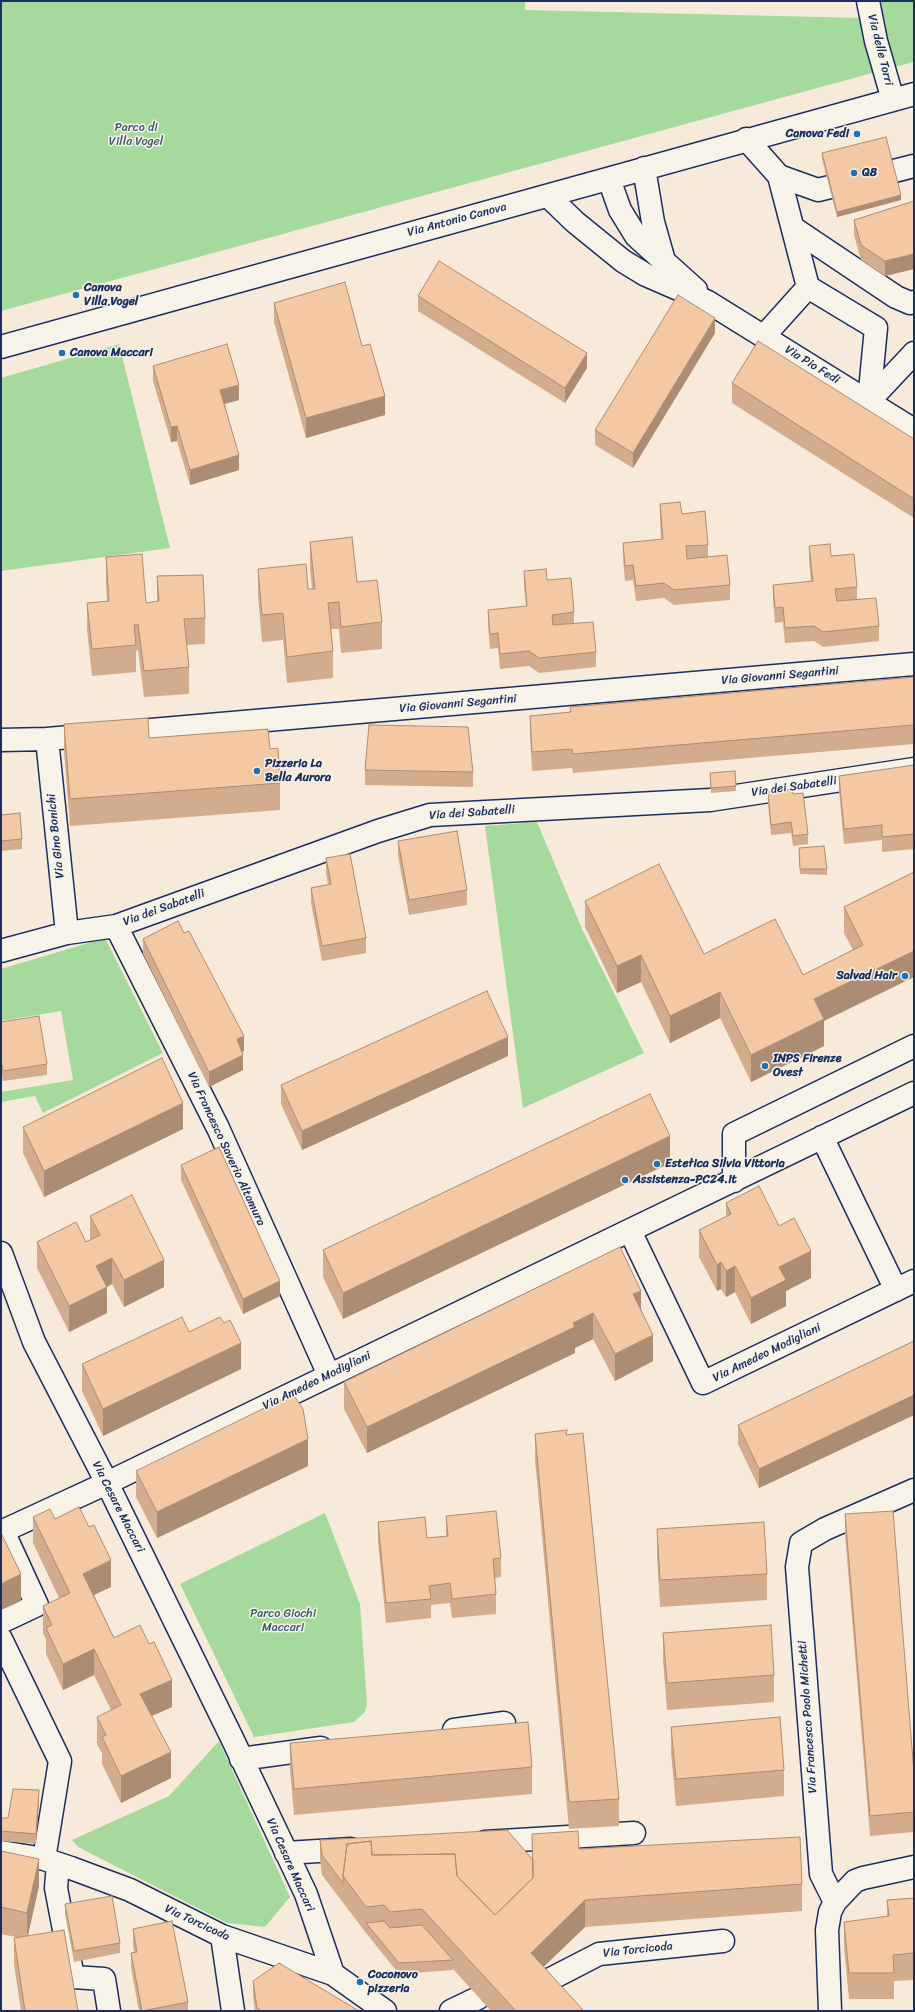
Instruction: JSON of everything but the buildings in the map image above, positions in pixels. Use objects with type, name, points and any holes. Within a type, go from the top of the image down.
[{"type":"street","name":"Via delle Torri","points":[[868,1],[876,41],[904,97]]},
{"type":"street","name":"Via Antonio Canova","points":[[1,347],[347,250],[609,179],[746,139],[904,97]]},
{"type":"street","points":[[746,139],[779,176],[808,287],[876,328],[869,401]]},
{"type":"street","points":[[779,176],[818,190],[914,166]]},
{"type":"street","points":[[644,168],[653,222],[664,261]]},
{"type":"street","name":"Via Pio Fedi","points":[[609,179],[620,210],[636,236],[708,302]]},
{"type":"street","name":"Via Pio Fedi","points":[[548,196],[580,226],[624,261],[646,274],[708,302],[914,430]]},
{"type":"street","points":[[793,228],[896,297],[910,303],[914,302]]},
{"type":"street","points":[[764,336],[808,287]]},
{"type":"street","points":[[869,401],[914,353]]},
{"type":"street","name":"Via Giovanni Segantini","points":[[1,740],[47,739],[914,664]]},
{"type":"street","name":"Via Gino Bonichi","points":[[47,739],[66,933]]},
{"type":"street","name":"Via dei Sabatelli","points":[[1,951],[66,933],[116,926],[378,831],[430,815],[710,800],[914,770]]},
{"type":"street","name":"Via Francesco Saverio Altamura","points":[[116,926],[218,1128],[329,1375]]},
{"type":"street","points":[[734,1180],[734,1134],[914,1046]]},
{"type":"street","name":"Via Amedeo Modigliani","points":[[1,1622],[37,1605],[2,1532],[630,1231],[914,1092]]},
{"type":"street","name":"Via Amedeo Modigliani","points":[[630,1231],[703,1383],[905,1286],[822,1137]]},
{"type":"street","name":"Via Cesare Maccari","points":[[1,1253],[34,1342],[107,1483],[306,1894],[333,1974]]},
{"type":"street","name":"Via Francesco Paolo Michetti","points":[[835,1902],[821,1874],[797,1567],[801,1543],[825,1529],[914,1490]]},
{"type":"street","points":[[1,1639],[60,1761],[51,1861],[73,1977],[104,1979],[109,2011]]},
{"type":"street","points":[[434,1732],[504,1723]]},
{"type":"street","points":[[241,1759],[340,1745]]},
{"type":"street","points":[[467,1842],[634,1833]]},
{"type":"street","points":[[286,1853],[371,1848]]},
{"type":"street","name":"Via Torcicoda","points":[[1,1852],[51,1861],[130,1890],[222,1936],[333,1974],[385,2011]]},
{"type":"street","points":[[830,2011],[827,1934],[828,1921],[835,1902],[847,1888],[859,1880],[914,1867]]},
{"type":"street","points":[[222,1936],[233,2011]]},
{"type":"street","name":"Via Torcicoda","points":[[537,1986],[599,1954],[723,1941]]},
{"type":"street","points":[[451,2011],[478,1998]]},
{"type":"green space","name":"Parco di Villa Vogel","points":[[1,1],[525,1],[525,10],[862,18],[876,72],[1,311]]},
{"type":"green space","points":[[877,1],[914,1],[914,62],[894,67]]},
{"type":"green space","points":[[119,344],[170,548],[1,571],[1,378]]},
{"type":"green space","points":[[537,822],[582,929],[644,1053],[523,1108],[485,826]]},
{"type":"green space","points":[[105,938],[163,1053],[43,1113],[35,1096],[1,1102],[1,1092],[73,1080],[61,1011],[1,1021],[1,969]]},
{"type":"green space","name":"Parco Giochi Maccari","points":[[325,1513],[360,1604],[367,1704],[365,1712],[354,1722],[254,1737],[180,1584]]},
{"type":"green space","points":[[219,1741],[290,1897],[265,1927],[227,1923],[78,1847],[72,1840],[169,1796]]},
{"type":"place","name":"Canova Fedi","points":[[857,134]]},
{"type":"place","name":"Q8","points":[[854,173]]},
{"type":"place","name":"Canova Villa Vogel","points":[[76,295]]},
{"type":"place","name":"Canova Maccari","points":[[62,353]]},
{"type":"place","name":"Pizzeria La Bella Aurora","points":[[257,771]]},
{"type":"place","name":"Salvad Hair","points":[[905,976]]},
{"type":"place","name":"INPS Firenze Ovest","points":[[765,1066]]},
{"type":"place","name":"Estetica Silvia Vittoria","points":[[657,1164]]},
{"type":"place","name":"Assistenza-PC24.it","points":[[625,1180]]},
{"type":"place","name":"Coconovo pizzeria","points":[[360,1982]]}]
